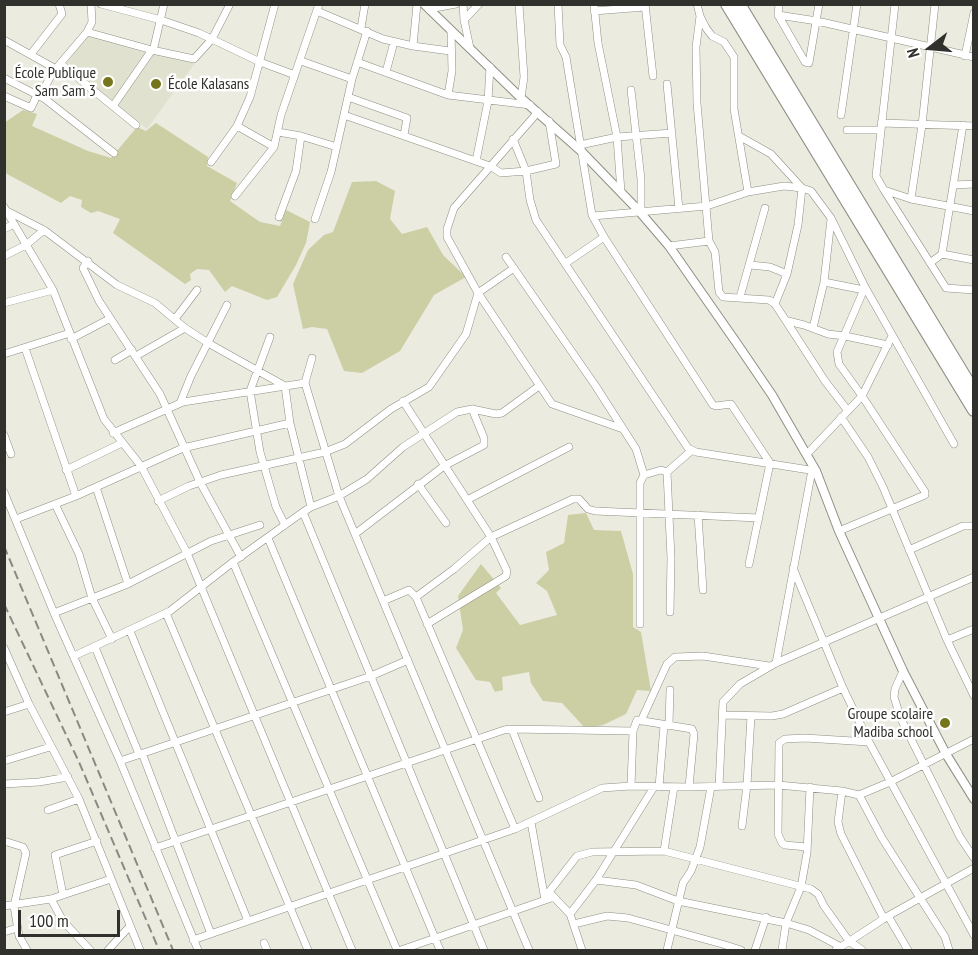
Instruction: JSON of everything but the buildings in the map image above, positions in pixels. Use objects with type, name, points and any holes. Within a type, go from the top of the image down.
[{"type":"highway","points":[[728,4],[974,410]]},
{"type":"highway","points":[[740,4],[974,392]]},
{"type":"street","points":[[31,54],[62,14],[59,4]]},
{"type":"street","points":[[4,96],[32,108],[58,66],[87,32],[92,22],[91,4]]},
{"type":"street","points":[[101,4],[161,20],[296,75]]},
{"type":"street","points":[[113,106],[152,50],[164,4]]},
{"type":"street","points":[[87,32],[194,59],[212,39],[230,4]]},
{"type":"street","points":[[211,162],[237,126],[250,97],[275,4]]},
{"type":"street","points":[[315,219],[331,172],[357,62],[364,30],[365,4]]},
{"type":"street","points":[[413,46],[417,4]]},
{"type":"street","points":[[427,7],[456,4]]},
{"type":"street","points":[[463,4],[470,48]]},
{"type":"street","points":[[464,20],[479,4]]},
{"type":"street","points":[[519,4],[524,77],[521,98]]},
{"type":"street","points":[[558,4],[560,45],[566,57],[592,216],[713,405],[730,404],[770,463],[749,564]]},
{"type":"street","points":[[697,4],[700,16],[712,36],[724,42],[734,57],[733,94],[748,192]]},
{"type":"street","points":[[779,4],[778,15],[807,63],[819,4]]},
{"type":"street","points":[[841,115],[857,4]]},
{"type":"street","points":[[895,4],[875,173],[946,288],[974,290]]},
{"type":"street","points":[[911,199],[922,125],[935,4]]},
{"type":"street","points":[[621,192],[617,137],[598,43],[594,8],[645,6],[653,76]]},
{"type":"street","points":[[427,7],[521,98],[581,148],[640,211],[669,246],[772,395],[807,454],[839,531],[903,671],[946,754],[974,799]]},
{"type":"street","points":[[235,196],[274,147],[281,115],[318,8],[383,39],[450,51]]},
{"type":"street","points":[[965,56],[974,12]]},
{"type":"street","points":[[778,15],[817,21],[974,57]]},
{"type":"street","points":[[700,16],[696,47],[697,103],[709,241],[715,252],[721,295],[769,300],[775,304],[825,381],[848,411]]},
{"type":"street","points":[[448,95],[452,71],[451,31]]},
{"type":"street","points":[[4,40],[58,66],[136,125]]},
{"type":"street","points":[[386,72],[394,42]]},
{"type":"street","points":[[301,61],[352,79]]},
{"type":"street","points":[[357,62],[448,95],[530,105]]},
{"type":"street","points":[[476,161],[488,101],[490,67]]},
{"type":"street","points":[[4,78],[38,96],[114,153]]},
{"type":"street","points":[[667,84],[679,209]]},
{"type":"street","points":[[631,90],[637,136],[640,211]]},
{"type":"street","points":[[348,97],[406,118],[405,135]]},
{"type":"street","points":[[538,112],[454,208],[447,230],[449,243],[478,293],[552,404],[623,429]]},
{"type":"street","points":[[344,115],[490,166],[501,173],[526,171],[556,163],[549,121]]},
{"type":"street","points":[[942,254],[963,125]]},
{"type":"street","points":[[237,126],[274,147]]},
{"type":"street","points":[[847,130],[881,126],[974,126]]},
{"type":"street","points":[[278,132],[302,136],[337,147]]},
{"type":"street","points":[[581,148],[617,137],[672,133]]},
{"type":"street","points":[[279,217],[296,171],[302,136]]},
{"type":"street","points":[[739,136],[771,154],[802,188],[798,225],[787,274],[775,304]]},
{"type":"street","points":[[513,139],[526,171],[530,200],[536,220],[691,450],[814,470]]},
{"type":"street","points":[[954,185],[974,184]]},
{"type":"street","points":[[592,216],[707,206],[748,192],[784,186],[811,191],[831,218],[865,289],[954,444]]},
{"type":"street","points":[[884,190],[911,199],[974,211]]},
{"type":"street","points":[[740,297],[765,208]]},
{"type":"street","points":[[6,209],[53,290],[98,407],[113,434],[141,466],[187,553],[352,951]]},
{"type":"street","points":[[6,209],[44,230],[117,285],[149,300],[208,343],[285,386]]},
{"type":"street","points":[[813,328],[824,282],[831,218]]},
{"type":"street","points":[[4,229],[14,224]]},
{"type":"street","points":[[4,256],[26,245],[44,230]]},
{"type":"street","points":[[566,263],[604,237]]},
{"type":"street","points":[[669,246],[709,241]]},
{"type":"street","points":[[930,262],[942,254],[974,260]]},
{"type":"street","points":[[506,257],[595,384],[636,449],[644,475]]},
{"type":"street","points":[[88,261],[83,269],[110,319],[134,353],[167,408],[183,448],[241,557]]},
{"type":"street","points":[[750,265],[770,267],[787,274]]},
{"type":"street","points":[[158,501],[220,475],[298,459],[345,444],[403,401],[429,387],[466,334],[478,293],[514,268]]},
{"type":"street","points":[[824,282],[865,289]]},
{"type":"street","points":[[839,531],[923,497],[925,492],[862,396],[838,364],[837,351],[865,289]]},
{"type":"street","points":[[4,303],[53,290]]},
{"type":"street","points":[[175,319],[197,290]]},
{"type":"street","points":[[180,403],[227,305]]},
{"type":"street","points":[[4,354],[70,336],[110,319]]},
{"type":"street","points":[[788,321],[828,334],[888,345]]},
{"type":"street","points":[[115,360],[185,328]]},
{"type":"street","points":[[807,454],[862,396],[892,336]]},
{"type":"street","points":[[270,337],[250,391],[264,466],[276,507],[285,525]]},
{"type":"street","points":[[25,348],[76,496]]},
{"type":"street","points":[[312,358],[305,383],[339,496],[529,951]]},
{"type":"street","points":[[113,434],[180,403],[305,383]]},
{"type":"street","points":[[285,386],[290,423],[311,507]]},
{"type":"street","points":[[74,656],[166,614],[303,512],[339,496],[367,479],[394,454],[457,412],[472,409],[496,414],[539,386]]},
{"type":"street","points":[[403,401],[491,537],[507,571],[506,576],[427,624]]},
{"type":"street","points":[[355,534],[418,484],[485,443],[472,409]]},
{"type":"street","points":[[842,417],[868,457],[883,487],[947,640],[971,684],[974,696]]},
{"type":"street","points":[[16,519],[76,496],[183,448],[209,440],[290,423]]},
{"type":"street","points":[[4,435],[11,454]]},
{"type":"street","points":[[66,470],[122,443]]},
{"type":"street","points":[[467,500],[569,447]]},
{"type":"street","points":[[667,472],[691,450]]},
{"type":"street","points":[[640,624],[639,483],[644,475],[661,470],[667,472]]},
{"type":"street","points":[[773,665],[814,470]]},
{"type":"street","points":[[667,472],[671,558],[670,612]]},
{"type":"street","points":[[418,484],[446,523]]},
{"type":"street","points":[[96,487],[128,584]]},
{"type":"street","points":[[4,492],[54,613],[120,761],[198,951]]},
{"type":"street","points":[[416,597],[454,569],[491,537],[573,499],[579,500],[588,509],[595,511],[759,518]]},
{"type":"street","points":[[55,504],[79,554],[92,598],[112,639]]},
{"type":"street","points":[[303,512],[484,951]]},
{"type":"street","points":[[698,515],[703,590]]},
{"type":"street","points":[[54,613],[128,584],[211,541],[260,525]]},
{"type":"street","points":[[909,550],[963,526],[974,526]]},
{"type":"street","points":[[268,538],[440,951]]},
{"type":"street","points":[[234,562],[399,951],[554,897]]},
{"type":"street","points":[[794,568],[823,642],[869,742],[974,935]]},
{"type":"street","points":[[719,787],[723,702],[730,692],[773,665],[974,577]]},
{"type":"street","points":[[383,601],[409,590],[416,597],[515,829]]},
{"type":"street","points":[[166,614],[308,951]]},
{"type":"street","points":[[947,640],[974,629]]},
{"type":"street","points":[[130,631],[248,921]]},
{"type":"street","points":[[95,647],[141,754],[211,934]]},
{"type":"street","points":[[4,648],[8,667],[79,799],[140,951]]},
{"type":"street","points":[[641,721],[666,664],[675,657],[713,657],[773,665]]},
{"type":"street","points":[[120,761],[371,676],[408,660]]},
{"type":"street","points":[[903,671],[895,689],[896,707],[965,847],[974,858]]},
{"type":"street","points":[[723,715],[772,716],[783,714],[843,688]]},
{"type":"street","points":[[570,914],[596,880],[656,787],[667,725],[670,690]]},
{"type":"street","points":[[4,712],[29,704]]},
{"type":"street","points":[[742,826],[751,716]]},
{"type":"street","points":[[632,786],[633,731],[637,720],[689,727],[694,732],[689,787]]},
{"type":"street","points":[[510,729],[538,798]]},
{"type":"street","points":[[155,848],[510,729],[633,731]]},
{"type":"street","points":[[807,847],[785,844],[780,839],[777,827],[779,743],[783,740],[805,738],[869,742]]},
{"type":"street","points":[[193,940],[483,841],[531,822],[602,788],[778,785],[842,791],[859,795],[890,782],[974,739]]},
{"type":"street","points":[[4,761],[50,747]]},
{"type":"street","points":[[4,784],[39,782],[68,777]]},
{"type":"street","points":[[664,851],[674,787]]},
{"type":"street","points":[[667,951],[683,883],[696,860],[711,787]]},
{"type":"street","points":[[782,951],[786,923],[801,887],[807,847],[810,788]]},
{"type":"street","points":[[842,791],[838,822],[841,834],[886,918],[908,951]]},
{"type":"street","points":[[859,795],[882,838],[945,937],[949,951]]},
{"type":"street","points":[[48,810],[79,799]]},
{"type":"street","points":[[531,822],[544,900]]},
{"type":"street","points":[[4,841],[23,847],[26,853],[14,906],[17,928],[27,951]]},
{"type":"street","points":[[63,895],[55,855],[97,841]]},
{"type":"street","points":[[582,951],[570,914],[549,892],[577,856],[586,853],[664,851],[811,889],[818,894],[849,940],[862,951]]},
{"type":"street","points":[[596,880],[636,885],[678,901],[766,917],[809,930],[838,949],[849,940],[974,868]]},
{"type":"street","points":[[4,906],[51,899],[111,879]]},
{"type":"street","points":[[51,899],[63,921],[90,951]]},
{"type":"street","points":[[574,924],[600,916],[614,916],[741,951]]},
{"type":"street","points":[[755,951],[766,917]]},
{"type":"street","points":[[108,951],[130,926]]},
{"type":"street","points":[[4,932],[17,928]]},
{"type":"street","points":[[264,943],[267,951]]},
{"type":"shaded area","name":"École Publique Sam Sam 3","points":[[88,35],[146,53],[112,101],[67,63]]},
{"type":"shaded area","name":"École Kalasans","points":[[153,54],[195,63],[147,129],[117,105]]},
{"type":"green space","points":[[23,110],[37,114],[32,126],[88,151],[111,158],[137,127],[146,131],[156,123],[208,157],[207,166],[237,183],[230,201],[260,222],[280,226],[286,210],[310,222],[306,243],[277,297],[267,300],[232,286],[225,292],[209,270],[197,269],[190,274],[191,280],[185,284],[113,233],[120,219],[98,211],[91,213],[81,207],[82,200],[70,196],[61,203],[7,174],[4,169],[4,123]]},
{"type":"green space","points":[[376,181],[395,191],[390,219],[402,234],[427,227],[443,255],[466,277],[434,295],[400,351],[362,373],[344,371],[327,329],[312,327],[303,329],[293,284],[308,250],[324,235],[333,232],[352,182]]},
{"type":"green space","points":[[586,513],[594,530],[621,531],[633,574],[633,627],[641,632],[651,691],[637,690],[626,714],[603,725],[585,728],[562,703],[543,701],[531,683],[529,672],[502,677],[503,690],[495,692],[490,682],[476,680],[456,648],[463,630],[458,596],[481,564],[501,588],[496,593],[520,625],[557,615],[547,591],[536,583],[549,570],[546,552],[564,543],[568,515]]},
{"type":"railway","points":[[4,546],[173,950]]},
{"type":"railway","points":[[4,604],[79,762],[159,950]]},
{"type":"place","name":"École Publique Sam Sam 3","points":[[108,82]]},
{"type":"place","name":"École Kalasans","points":[[156,84]]},
{"type":"place","name":"Groupe scolaire Madiba school","points":[[945,723]]}]
